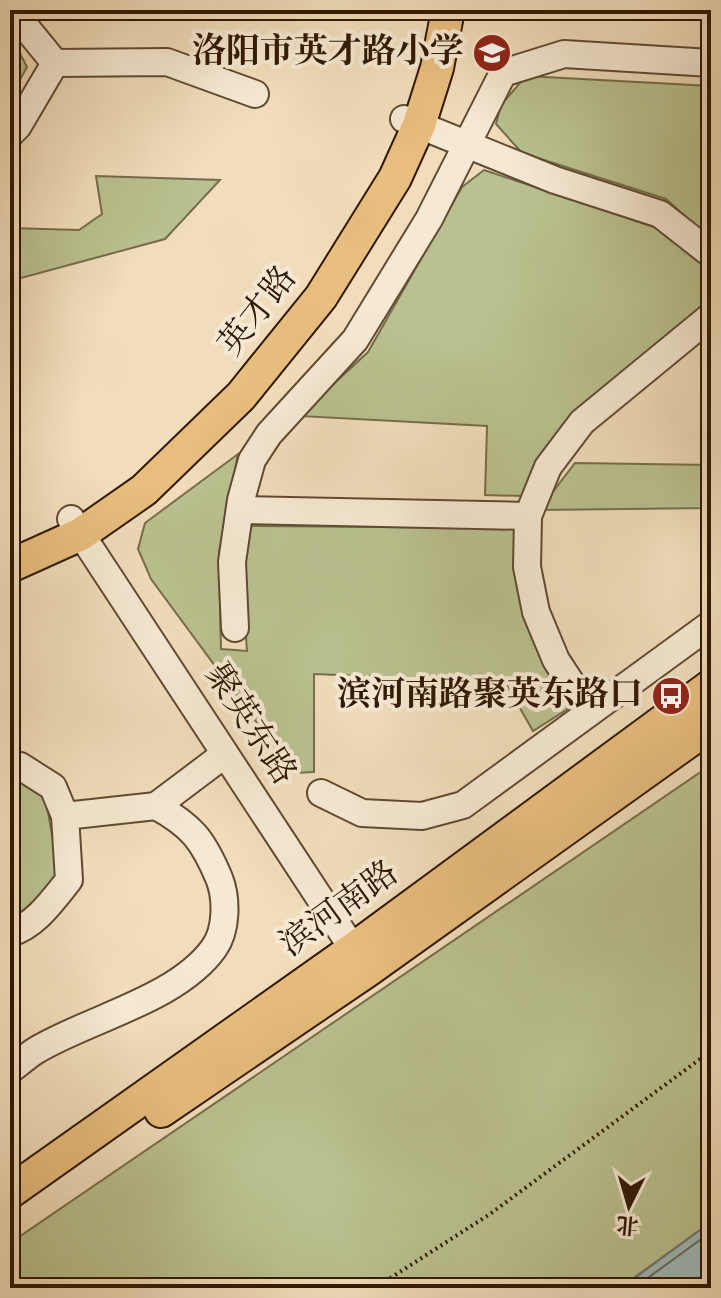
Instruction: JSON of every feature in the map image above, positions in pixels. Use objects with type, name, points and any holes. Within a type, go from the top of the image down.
[{"type":"main road","name":"英才路","points":[[10,566],[144,490],[241,396],[321,297],[395,178],[411,122],[431,10]]},
{"type":"main road","name":"英才路","points":[[411,122],[437,68],[448,10]]},
{"type":"main road","name":"英才路","points":[[10,547],[76,526]]},
{"type":"main road","name":"滨河南路","points":[[10,1214],[360,960],[711,686]]},
{"type":"main road","name":"滨河南路","points":[[10,1192],[711,725]]},
{"type":"street","points":[[15,13],[55,63]]},
{"type":"street","points":[[235,628],[232,562],[252,460],[269,434],[355,340],[429,219],[503,73],[564,54],[711,63]]},
{"type":"street","points":[[55,63],[167,62],[255,94]]},
{"type":"street","points":[[10,134],[18,126],[55,63]]},
{"type":"street","points":[[411,122],[555,180],[660,214],[711,254]]},
{"type":"street","points":[[590,712],[556,660],[536,612],[527,567],[528,516],[548,467],[582,422],[711,316]]},
{"type":"street","points":[[240,510],[528,516]]},
{"type":"street","name":"聚英东路","points":[[76,526],[360,960]]},
{"type":"street","points":[[321,793],[362,813],[422,816],[463,805],[711,624]]},
{"type":"street","points":[[65,816],[156,806],[225,754]]},
{"type":"street","points":[[10,764],[20,766],[53,787],[65,816],[69,880],[22,930],[10,933]]},
{"type":"street","points":[[10,1070],[35,1051],[135,1005],[181,979],[214,948],[223,926],[225,893],[192,829],[156,806]]},
{"type":"path","points":[[375,1288],[490,1214],[711,1051]]},
{"type":"green space","points":[[10,34],[27,67],[10,98]]},
{"type":"green space","points":[[526,76],[711,86],[711,240],[666,199],[522,153],[496,124],[501,105]]},
{"type":"green space","points":[[484,170],[657,228],[711,269],[711,305],[524,496],[485,495],[487,426],[299,416],[368,352],[462,187]]},
{"type":"green space","points":[[96,176],[220,180],[165,239],[10,281],[10,228],[79,230],[102,214]]},
{"type":"green space","points":[[238,454],[219,552],[221,649],[247,651],[241,569],[248,526],[519,528],[521,607],[574,705],[533,731],[505,682],[314,674],[314,772],[294,773],[151,579],[138,549],[145,523]]},
{"type":"green space","points":[[575,463],[711,465],[711,508],[539,510]]},
{"type":"green space","points":[[711,765],[711,1222],[620,1288],[10,1288],[10,1243]]},
{"type":"green space","points":[[10,774],[45,796],[60,878],[10,919]]},
{"type":"water","points":[[711,1222],[711,1288],[620,1288],[628,1283]]},
{"type":"place","name":"洛阳市英才路小学","points":[[492,53]]},
{"type":"place","name":"滨河南路聚英东路口","points":[[671,696]]}]
